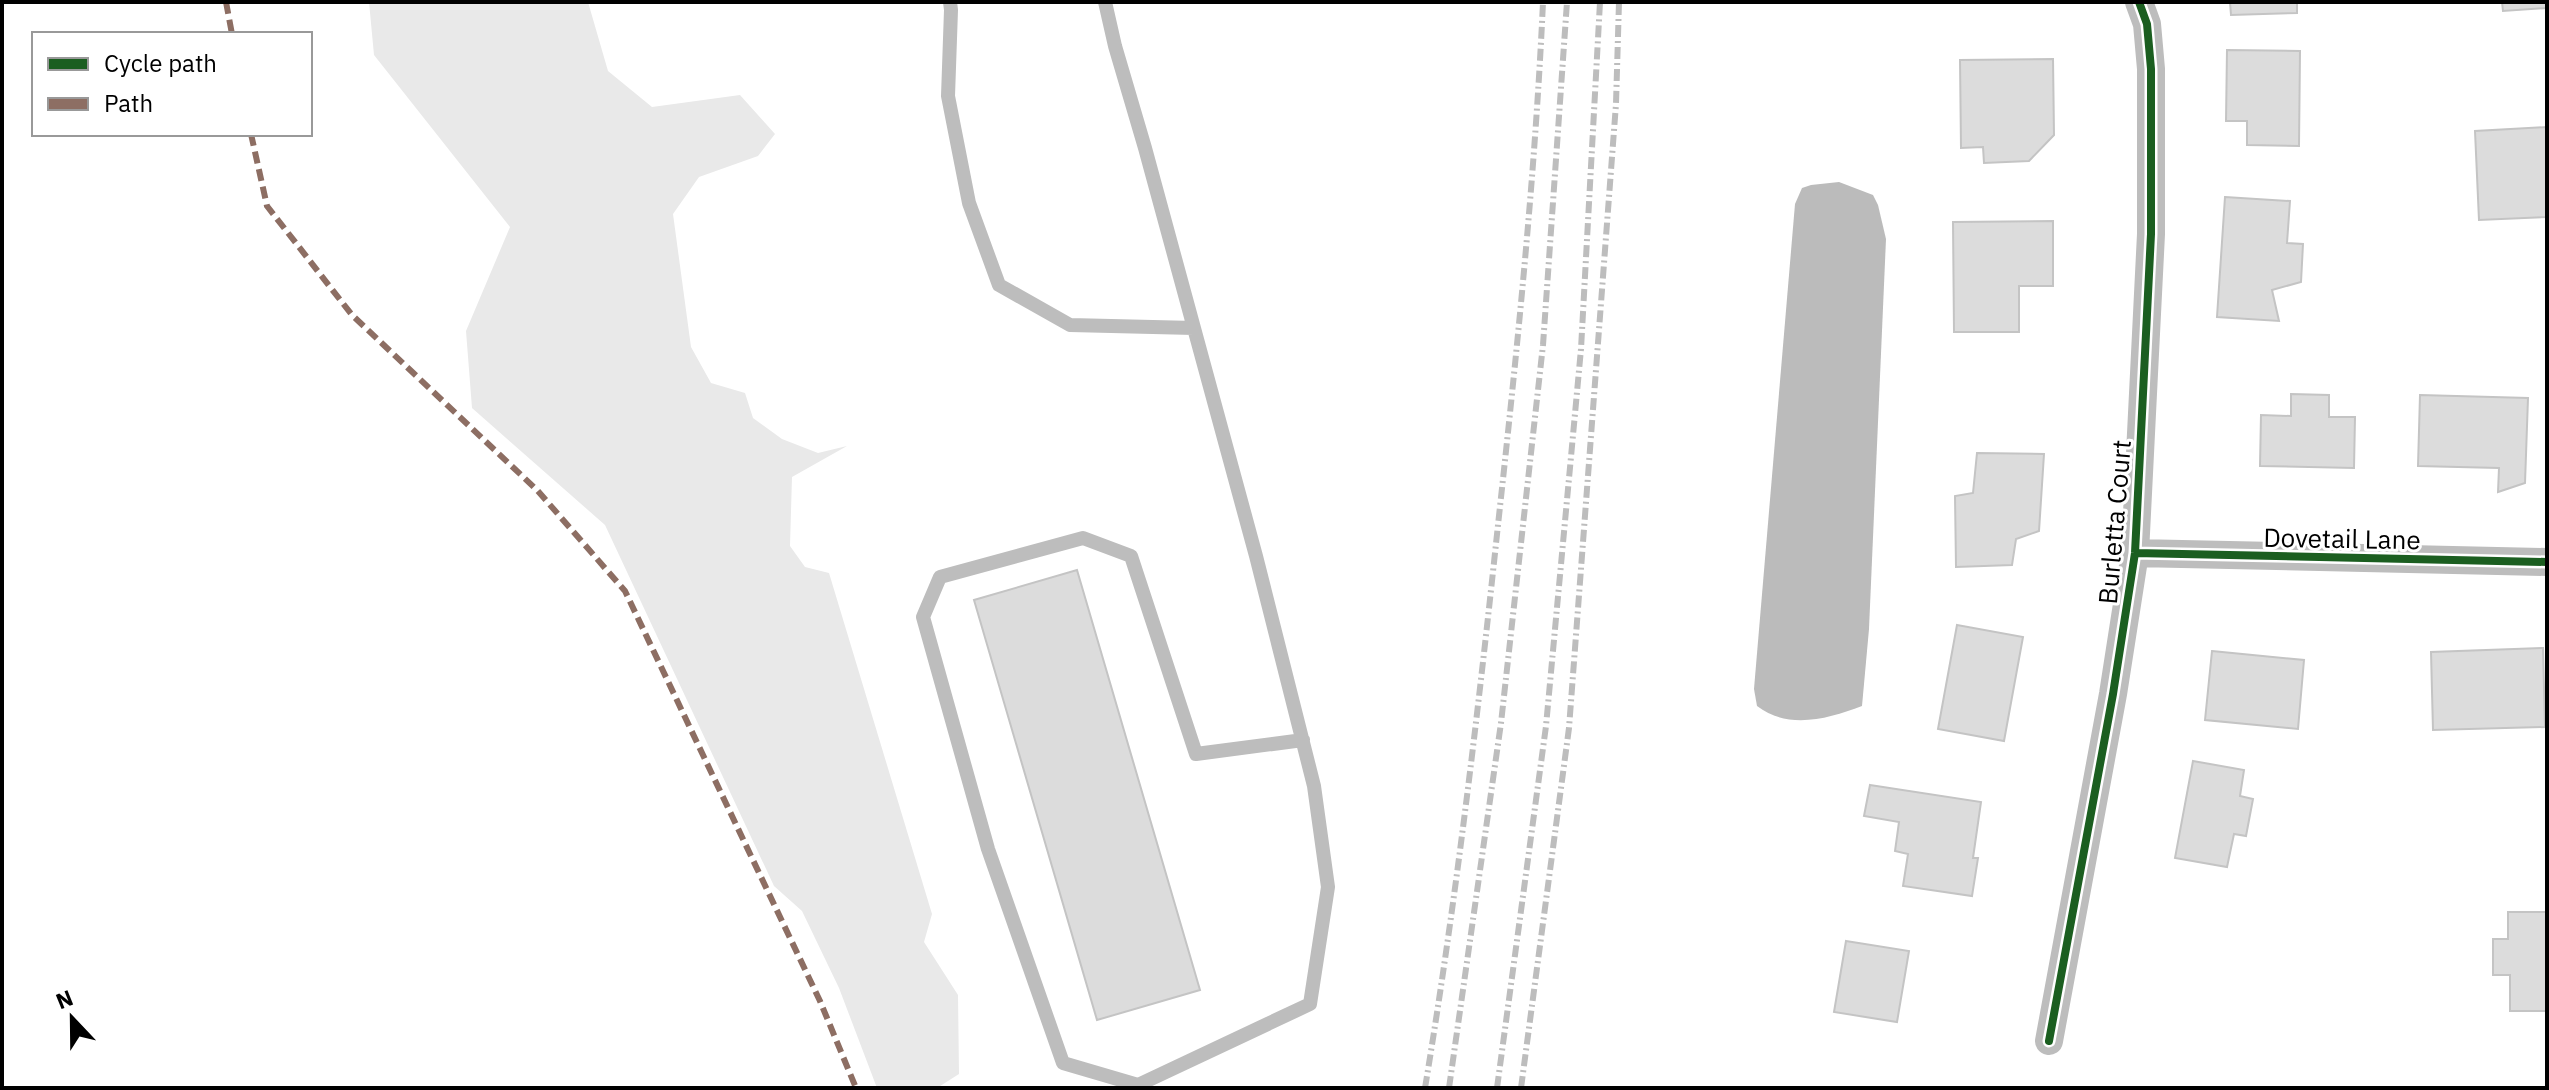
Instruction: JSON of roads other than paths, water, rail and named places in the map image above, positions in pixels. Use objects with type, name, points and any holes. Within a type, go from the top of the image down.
[{"type":"street","name":"Burletta Court","points":[[2049,1041],[2113,694],[2135,553],[2151,234],[2151,69],[2147,24],[2139,2]]},
{"type":"street","name":"Dovetail Lane","points":[[2135,553],[2547,562]]},
{"type":"lane","points":[[950,2],[948,96],[969,203],[999,285],[1070,325],[1194,328]]},
{"type":"lane","points":[[1105,2],[1303,740],[1314,786],[1328,887],[1310,1004],[1138,1085],[1063,1063],[988,849],[923,617],[940,577],[1083,538],[1131,556],[1196,754],[1303,740]]},
{"type":"railway","points":[[1425,1088],[1474,736],[1512,394],[1525,264],[1543,2]]},
{"type":"railway","points":[[1449,1088],[1501,723],[1543,345],[1567,2]]},
{"type":"railway","points":[[1497,1088],[1546,726],[1581,349],[1600,2]]},
{"type":"railway","points":[[1521,1088],[1569,728],[1616,104],[1619,2]]}]
